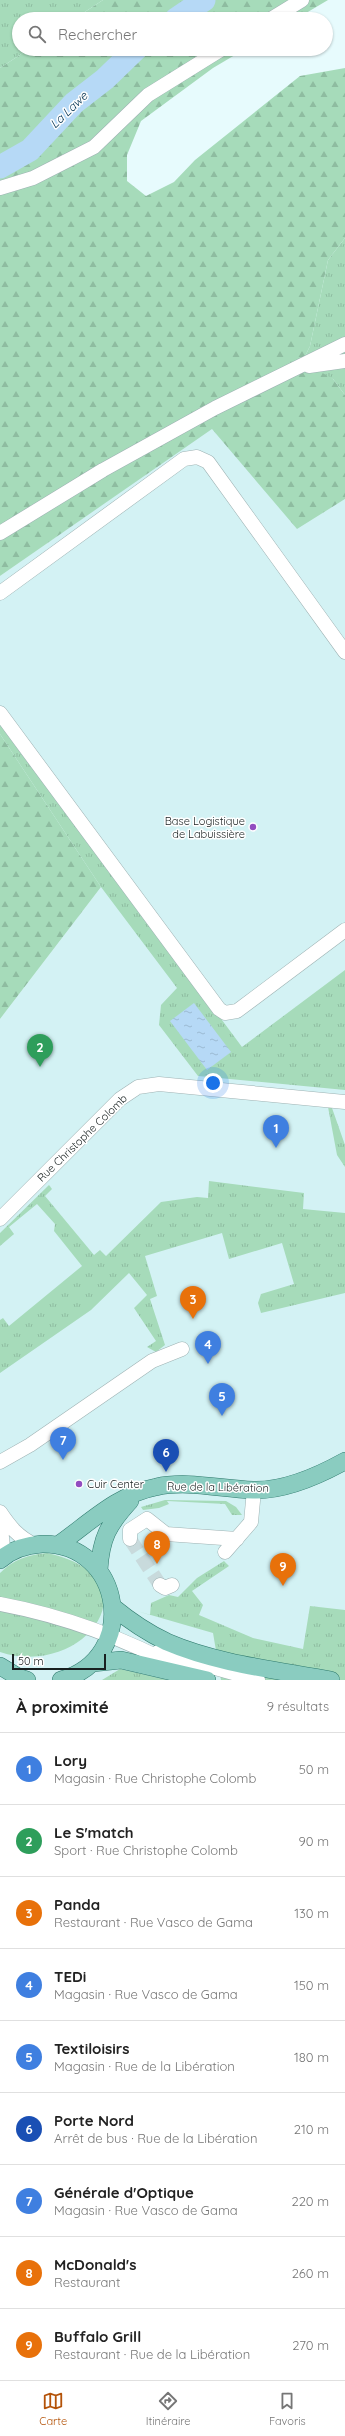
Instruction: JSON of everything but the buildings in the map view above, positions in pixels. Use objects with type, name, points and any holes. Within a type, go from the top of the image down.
[{"type":"main road","name":"Rue de la Libération","points":[[58,1545],[99,1513],[147,1489],[168,1485],[254,1490],[273,1488],[300,1481],[345,1461]]},
{"type":"main road","name":"Rue de la Libération","points":[[99,1570],[101,1544],[109,1524],[135,1495]]},
{"type":"main road","points":[[2,1559],[18,1549],[35,1545],[58,1545],[73,1550],[87,1559],[99,1570],[106,1582],[113,1607],[113,1622],[103,1650],[89,1670]]},
{"type":"main road","points":[[113,1607],[133,1623],[168,1642],[216,1658],[331,1680]]},
{"type":"main road","points":[[61,1680],[121,1660],[201,1679]]},
{"type":"main road","points":[[0,1666],[18,1677],[27,1680]]},
{"type":"street","points":[[282,12],[302,0]]},
{"type":"street","points":[[0,188],[33,178],[94,147],[148,95],[211,56]]},
{"type":"street","points":[[0,533],[117,463],[215,408],[345,344]]},
{"type":"street","points":[[297,368],[345,361]]},
{"type":"street","points":[[0,593],[184,459],[197,457],[208,462],[345,652]]},
{"type":"street","points":[[0,713],[219,1010],[225,1013],[237,1011],[345,930]]},
{"type":"street","name":"Rue Christophe Colomb","points":[[0,1219],[120,1099],[138,1087],[174,1085],[345,1102]]},
{"type":"street","points":[[0,1462],[30,1445],[152,1361],[182,1349]]},
{"type":"street","points":[[225,1552],[251,1522],[254,1490]]},
{"type":"street","points":[[0,1512],[12,1529],[22,1539],[35,1545]]},
{"type":"street","points":[[0,1518],[2,1559]]},
{"type":"street","points":[[130,1538],[130,1530],[147,1519],[166,1534],[237,1539]]},
{"type":"street","points":[[0,1604],[64,1620],[109,1636],[142,1649],[201,1679]]},
{"type":"street","points":[[142,1649],[176,1655],[218,1670],[258,1680]]},
{"type":"shaded area","points":[[212,428],[297,528],[345,499],[345,1680],[0,1680],[0,1019],[101,887],[0,734],[0,576]]},
{"type":"green space","points":[[0,0],[103,0],[85,12],[12,12],[12,56],[18,56],[0,68]]},
{"type":"green space","points":[[103,0],[328,0],[308,12],[85,12]]},
{"type":"green space","points":[[18,56],[233,56],[213,68],[141,121],[127,155],[127,181],[146,196],[174,182],[195,160],[300,76],[345,68],[345,238],[328,260],[310,346],[297,373],[319,371],[333,379],[345,395],[345,499],[297,529],[212,429],[0,576],[0,68]]},
{"type":"green space","points":[[345,238],[345,395],[333,379],[297,373],[310,346],[328,260]]},
{"type":"green space","points":[[0,721],[242,1047],[345,970],[345,1090],[198,1076],[159,1025],[161,1005],[177,988],[101,887],[0,734]]},
{"type":"green space","points":[[0,734],[101,887],[0,1019]]},
{"type":"green space","points":[[328,1107],[332,1108],[345,1145],[345,1167],[337,1155]]},
{"type":"green space","points":[[209,1181],[304,1193],[303,1209],[345,1213],[345,1293],[261,1313],[258,1303],[261,1294],[294,1284],[282,1243],[229,1259],[222,1233],[145,1256],[157,1296],[150,1299],[165,1345],[156,1352],[147,1347],[156,1341],[134,1308],[147,1295],[129,1273],[91,1310],[0,1373],[0,1320],[3,1318],[9,1326],[82,1266],[54,1231],[55,1224],[37,1204],[9,1227],[14,1234],[0,1246],[0,1233],[49,1185],[52,1189],[45,1196],[94,1255],[100,1250],[106,1256],[161,1202],[197,1197],[208,1198]]},
{"type":"green space","points":[[165,1500],[226,1501],[236,1507],[242,1515],[232,1515],[225,1504],[167,1501],[169,1504],[159,1508],[143,1510],[141,1507]]},
{"type":"green space","points":[[47,1553],[81,1565],[99,1583],[104,1602],[97,1622],[82,1639],[59,1652],[31,1657],[0,1652],[0,1573],[5,1568],[22,1558]]},
{"type":"green space","points":[[224,1561],[229,1566],[192,1591],[203,1605],[199,1615],[253,1638],[303,1649],[310,1606],[345,1610],[345,1680],[221,1680],[213,1633],[150,1615],[151,1603],[169,1595],[178,1597],[197,1578]]},
{"type":"green space","points":[[120,1669],[168,1680],[102,1680]]},
{"type":"water","points":[[194,1003],[231,1052],[207,1070],[170,1021]]},
{"type":"waterway","name":"La Lawe","points":[[186,12],[204,0]]},
{"type":"waterway","name":"La Lawe","points":[[0,167],[30,150],[74,103],[105,79],[129,56]]},
{"type":"tunnel","points":[[130,1539],[160,1585]]},
{"type":"place","name":"Base Logistique de Labuissière","points":[[253,827]]},
{"type":"place","name":"Le S'match","points":[[40,1067]]},
{"type":"place","name":"Lory","points":[[276,1148]]},
{"type":"place","name":"Panda","points":[[193,1319]]},
{"type":"place","name":"TEDi","points":[[208,1364]]},
{"type":"place","name":"Textiloisirs","points":[[222,1416]]},
{"type":"place","name":"Générale d'Optique","points":[[63,1460]]},
{"type":"place","name":"Porte Nord","points":[[166,1472]]},
{"type":"place","name":"Cuir Center","points":[[79,1484]]},
{"type":"place","name":"McDonald's","points":[[157,1564]]},
{"type":"place","name":"Buffalo Grill","points":[[283,1586]]}]
